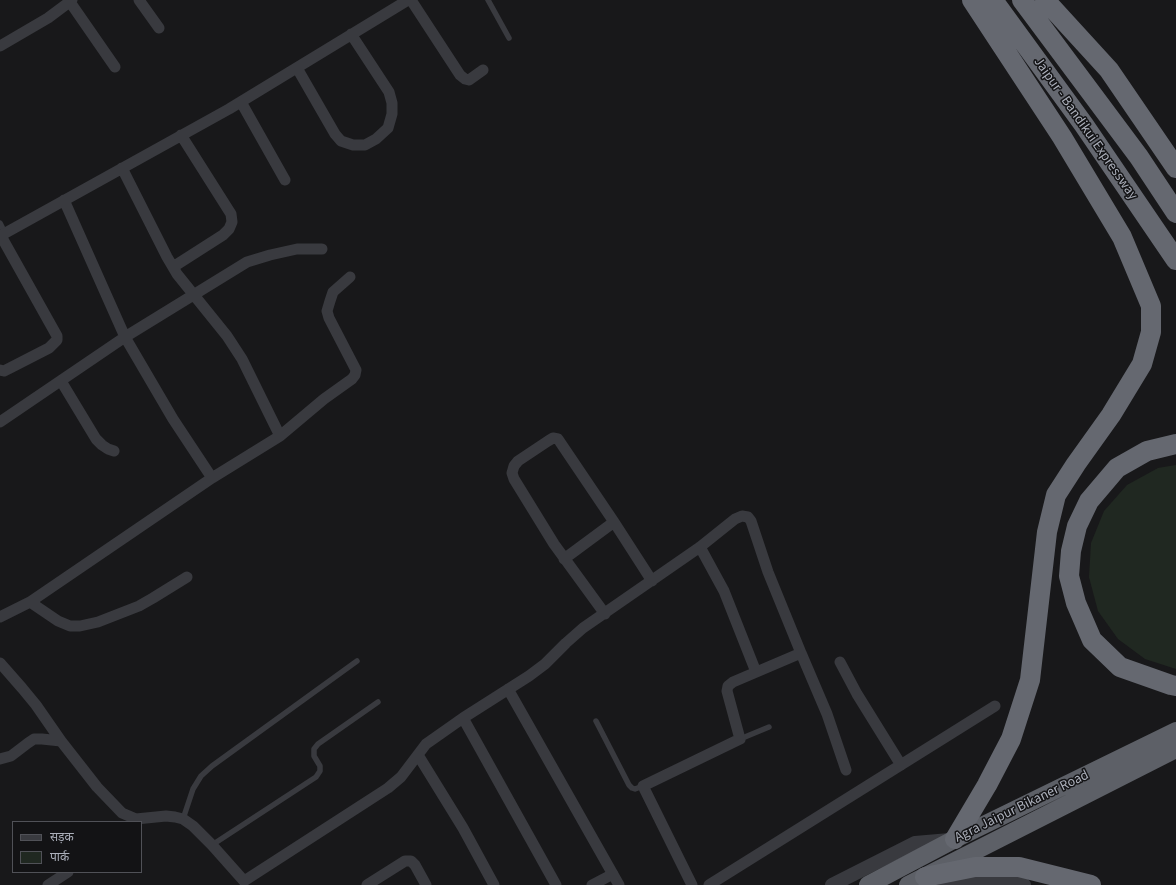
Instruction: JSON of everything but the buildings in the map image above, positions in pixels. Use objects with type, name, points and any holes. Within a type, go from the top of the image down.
[{"type":"highway","points":[[955,839],[987,785],[1011,739],[1030,680],[1047,532],[1056,495],[1111,415],[1142,364],[1152,332],[1151,306],[1122,237],[1062,137],[972,0]]},
{"type":"highway","name":"Jaipur - Bandikui Expressway","points":[[993,0],[1084,126],[1176,260]]},
{"type":"highway","name":"Jaipur - Bandikui Expressway","points":[[1022,0],[1139,157],[1176,213]]},
{"type":"highway","points":[[1045,0],[1109,70],[1176,168]]},
{"type":"highway","points":[[1176,444],[1147,451],[1117,468],[1089,501],[1077,526],[1071,551],[1069,576],[1076,603],[1092,640],[1120,667],[1176,686]]},
{"type":"highway","name":"Agra Jaipur Bikaner Road","points":[[868,885],[955,839],[1176,731]]},
{"type":"highway","name":"Agra Jaipur Bikaner Road","points":[[921,882],[1176,749]]},
{"type":"highway","points":[[921,882],[975,867],[1019,868],[1090,885]]},
{"type":"street","points":[[139,0],[159,28]]},
{"type":"street","points":[[0,370],[4,371],[49,348],[57,340],[57,336],[1,232],[64,200],[241,102],[408,0]]},
{"type":"street","points":[[411,0],[464,79],[469,80],[483,70]]},
{"type":"street","points":[[0,46],[48,18],[71,1],[115,67]]},
{"type":"street","points":[[297,68],[335,134],[341,141],[353,145],[365,145],[376,139],[388,128],[392,114],[392,103],[389,92],[352,34]]},
{"type":"street","points":[[241,102],[285,180]]},
{"type":"street","points":[[173,267],[223,235],[229,229],[232,222],[231,214],[181,135]]},
{"type":"street","points":[[122,168],[167,257],[193,295],[227,336],[242,359],[280,436]]},
{"type":"street","points":[[64,200],[126,337],[173,419],[212,478]]},
{"type":"street","points":[[0,422],[126,337],[247,262],[270,255],[297,250],[322,248]]},
{"type":"street","points":[[0,617],[30,602],[212,478],[280,436],[324,399],[352,379],[356,370],[329,318],[327,311],[333,292],[350,276]]},
{"type":"street","points":[[61,381],[96,439],[102,446],[114,451]]},
{"type":"street","points":[[605,614],[564,559],[514,479],[512,473],[514,466],[518,461],[553,438],[558,439],[652,581]]},
{"type":"street","points":[[0,663],[36,705],[61,741],[97,787],[122,812],[135,821],[166,816],[183,819],[193,826],[212,845],[246,883],[388,788],[401,777],[426,744],[431,740],[529,676],[545,664],[584,628],[700,547],[735,519],[742,516],[748,517],[751,521],[768,572],[827,714],[846,770]]},
{"type":"street","points":[[564,559],[614,522]]},
{"type":"street","points":[[700,547],[724,591],[756,672]]},
{"type":"street","points":[[30,602],[58,621],[70,626],[80,626],[98,622],[139,606],[187,576]]},
{"type":"street","points":[[692,885],[644,786],[740,740],[727,691],[728,686],[733,682],[801,653]]},
{"type":"street","points":[[840,662],[857,694],[901,765]]},
{"type":"street","points":[[508,689],[619,885]]},
{"type":"street","points":[[709,885],[995,706]]},
{"type":"street","points":[[463,718],[556,885]]},
{"type":"street","points":[[0,759],[11,756],[34,739],[61,741]]},
{"type":"street","points":[[418,755],[463,828],[494,885]]},
{"type":"street","points":[[832,885],[915,843],[955,839]]},
{"type":"street","points":[[367,885],[405,861],[411,861],[426,885]]},
{"type":"street","points":[[48,885],[66,873]]},
{"type":"street","points":[[592,885],[612,874]]},
{"type":"street","points":[[942,885],[969,880],[1018,883],[1024,885]]},
{"type":"lane","points":[[488,0],[509,38]]},
{"type":"lane","points":[[183,819],[193,789],[201,776],[212,766],[357,661]]},
{"type":"lane","points":[[212,845],[316,777],[320,772],[320,766],[314,756],[314,749],[318,744],[378,702]]},
{"type":"lane","points":[[596,722],[629,785],[635,789],[644,786]]},
{"type":"lane","points":[[740,740],[769,727]]},
{"type":"green space","points":[[1176,465],[1176,669],[1145,659],[1118,639],[1098,611],[1089,577],[1091,543],[1104,511],[1127,485],[1158,468]]}]
